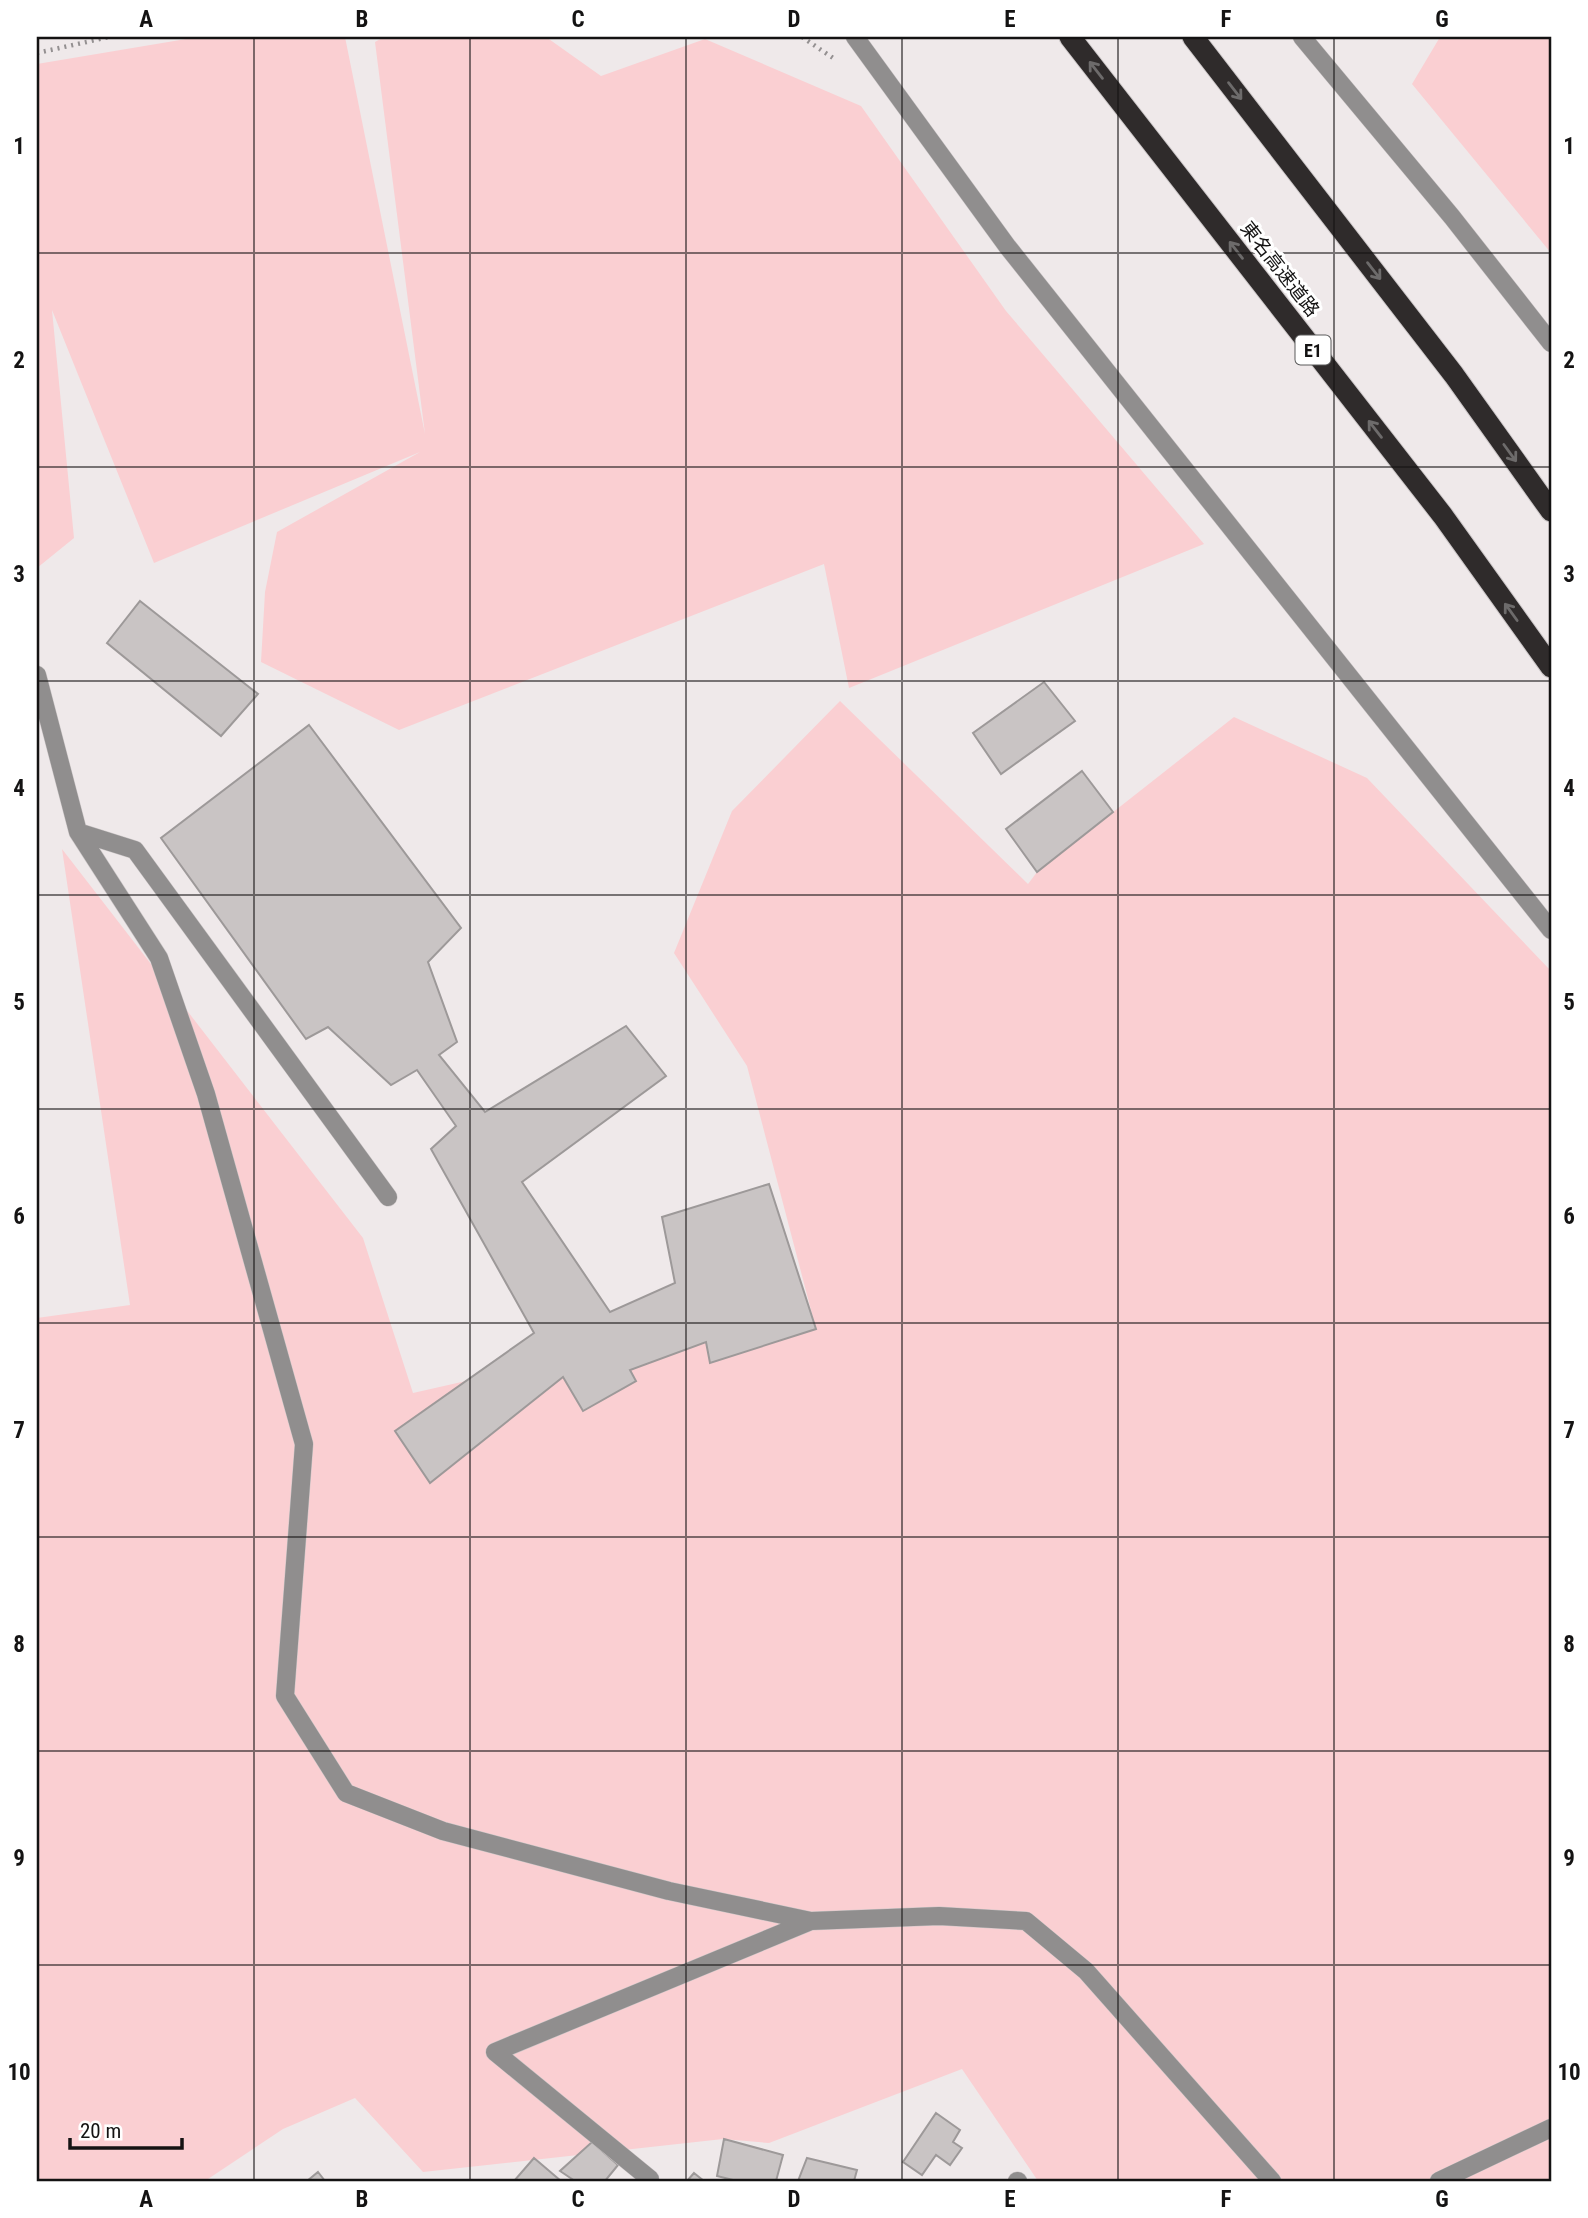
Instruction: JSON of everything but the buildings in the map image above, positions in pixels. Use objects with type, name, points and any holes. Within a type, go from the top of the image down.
[{"type":"highway","name":"東名高速道路","points":[[1070,37],[1443,516],[1551,667]]},
{"type":"highway","points":[[1193,37],[1454,375],[1551,511]]},
{"type":"street","points":[[855,37],[1016,257],[1551,930]]},
{"type":"street","points":[[1302,37],[1452,217],[1551,343]]},
{"type":"street","points":[[37,676],[78,832],[159,958],[206,1094],[304,1444],[285,1696],[346,1793],[443,1831],[669,1891],[811,1921],[939,1916],[1026,1921],[1086,1971],[1272,2181]]},
{"type":"street","points":[[78,832],[135,850],[388,1197]]},
{"type":"street","points":[[648,2181],[650,2179],[495,2052],[811,1921]]},
{"type":"street","points":[[1440,2181],[1551,2128]]},
{"type":"path","points":[[37,53],[109,37]]},
{"type":"shaded area","points":[[198,37],[345,37],[425,434],[375,42],[384,37],[546,37],[601,76],[705,39],[861,106],[1006,311],[1204,544],[849,688],[824,564],[399,730],[261,662],[265,592],[277,532],[420,452],[154,563],[52,310],[74,538],[37,568],[37,64]]},
{"type":"shaded area","points":[[1440,37],[1551,37],[1551,253],[1412,84]]},
{"type":"shaded area","points":[[840,701],[1028,884],[1037,872],[1234,717],[1367,778],[1551,971],[1551,2181],[1038,2181],[962,2069],[769,2143],[723,2139],[423,2172],[355,2098],[283,2129],[205,2181],[37,2181],[37,1318],[130,1305],[62,849],[363,1238],[413,1393],[550,1362],[816,1329],[747,1066],[674,953],[732,811]]}]
